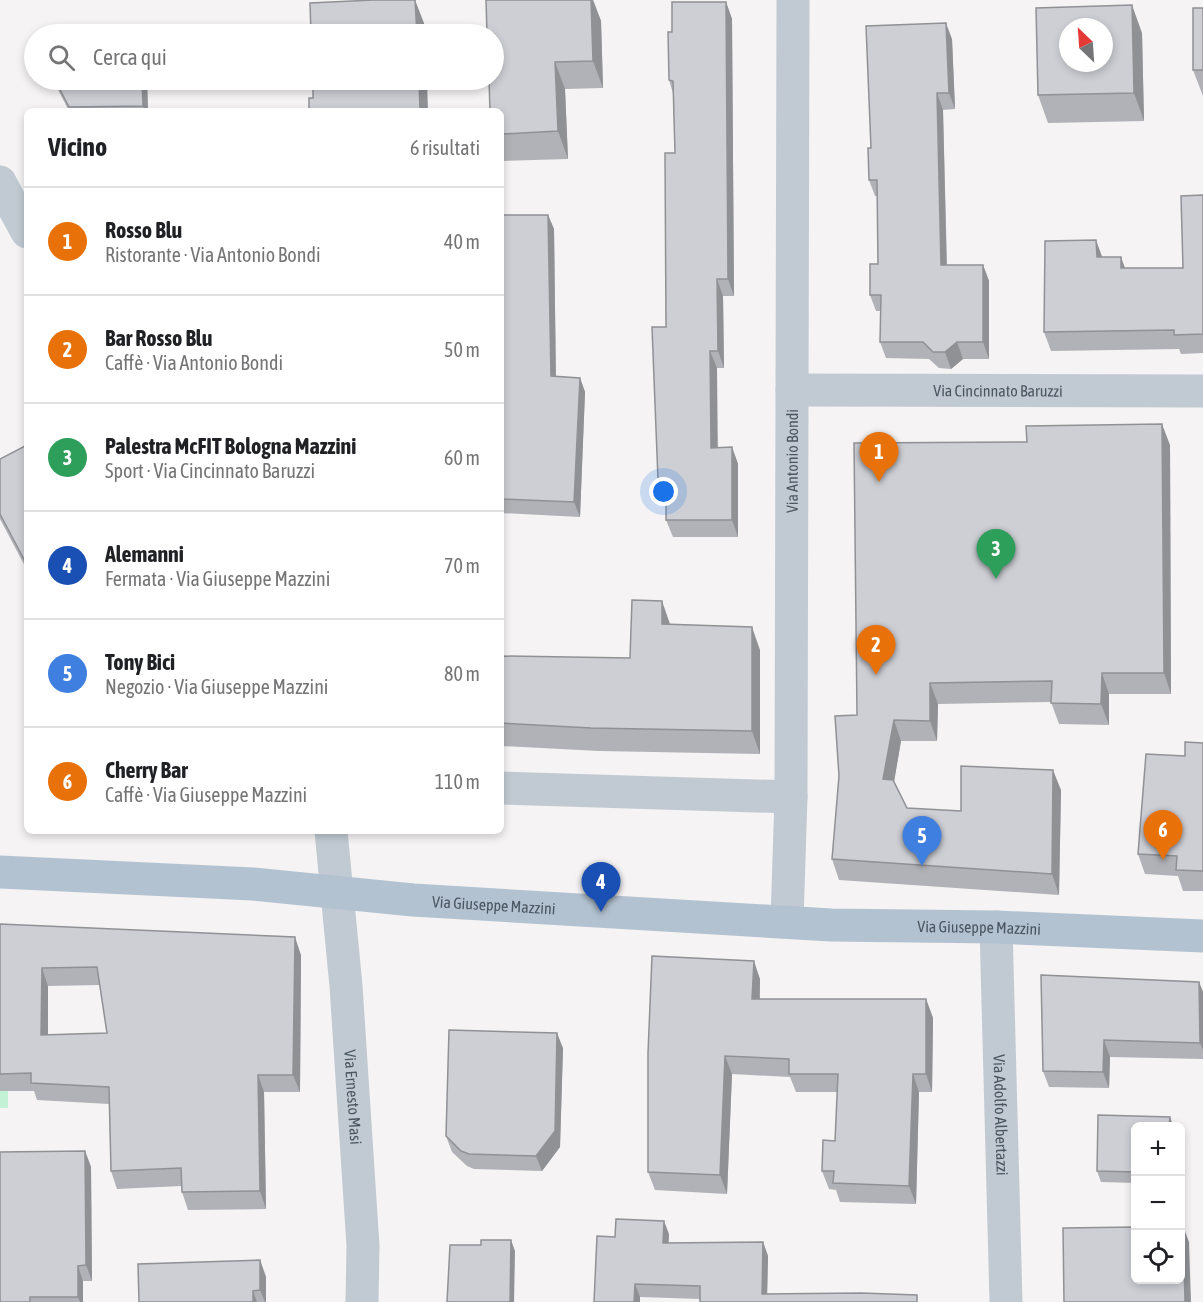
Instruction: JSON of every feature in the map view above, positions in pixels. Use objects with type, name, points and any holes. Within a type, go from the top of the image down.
[{"type":"main road","name":"Via Giuseppe Mazzini","points":[[0,872],[253,884],[413,900],[788,921],[1203,936]]},
{"type":"street","name":"Via Antonio Bondi","points":[[788,921],[791,797],[793,0]]},
{"type":"street","points":[[0,182],[24,226]]},
{"type":"street","name":"Via Cincinnato Baruzzi","points":[[792,390],[1203,390]]},
{"type":"street","points":[[504,788],[791,797]]},
{"type":"street","name":"Via Ernesto Masi","points":[[331,834],[339,891],[363,1246],[362,1302]]},
{"type":"street","name":"Via Adolfo Albertazzi","points":[[996,927],[1006,1302]]},
{"type":"green space","points":[[0,1091],[8,1091],[8,1108],[0,1108]]},
{"type":"building","points":[[415,0],[416,24],[311,24],[310,3]]},
{"type":"building","points":[[486,0],[591,0],[593,61],[555,62],[558,131],[504,134],[504,108],[490,108],[489,90],[504,90],[504,24],[487,24]]},
{"type":"building","points":[[672,2],[726,2],[728,279],[717,279],[718,351],[710,351],[711,448],[732,447],[732,520],[666,520],[666,479],[658,480],[652,327],[666,327],[665,153],[675,153],[673,81],[669,80],[668,32],[672,32]]},
{"type":"building","points":[[1132,5],[1134,93],[1038,95],[1036,8]]},
{"type":"building","points":[[1193,8],[1203,8],[1203,70],[1193,70]]},
{"type":"building","points":[[946,23],[949,93],[937,93],[941,265],[983,265],[983,342],[957,342],[945,352],[933,352],[923,342],[880,342],[881,295],[870,295],[870,264],[878,264],[877,180],[869,180],[868,148],[871,148],[866,26]]},
{"type":"building","points":[[60,90],[142,90],[143,106],[69,107]]},
{"type":"building","points":[[313,90],[419,90],[420,108],[309,108],[309,98],[313,98]]},
{"type":"building","points":[[1203,195],[1203,334],[1174,335],[1174,330],[1044,332],[1045,241],[1096,240],[1097,257],[1121,257],[1121,268],[1183,268],[1181,196]]},
{"type":"building","points":[[504,215],[548,215],[551,376],[580,378],[574,502],[504,499]]},
{"type":"building","points":[[1162,424],[1164,673],[1102,673],[1101,704],[1051,703],[1052,681],[930,683],[930,721],[894,720],[883,779],[893,780],[907,808],[961,811],[961,766],[1053,770],[1052,874],[832,859],[839,776],[835,716],[857,715],[854,443],[1027,442],[1026,426]]},
{"type":"building","points":[[24,447],[24,559],[0,514],[0,459]]},
{"type":"building","points":[[632,600],[662,601],[662,624],[752,627],[752,731],[591,728],[504,723],[504,656],[630,658]]},
{"type":"building","points":[[1185,742],[1203,743],[1203,871],[1176,870],[1177,856],[1138,854],[1146,754],[1185,756]]},
{"type":"building","points":[[0,924],[295,937],[293,1075],[258,1075],[260,1191],[182,1192],[181,1168],[111,1171],[109,1087],[31,1083],[31,1073],[0,1074]],"holes":[[[97,967],[107,1033],[41,1035],[42,968]]]},
{"type":"building","points":[[652,956],[754,961],[752,999],[926,999],[926,1074],[913,1074],[909,1186],[833,1183],[834,1171],[822,1171],[823,1140],[835,1141],[838,1074],[789,1074],[789,1059],[725,1056],[720,1175],[648,1172],[648,1053]]},
{"type":"building","points":[[1041,975],[1199,982],[1200,1043],[1104,1040],[1103,1072],[1043,1071]]},
{"type":"building","points":[[449,1030],[557,1033],[555,1131],[536,1156],[469,1154],[461,1151],[446,1136]]},
{"type":"building","points":[[1098,1115],[1170,1117],[1169,1122],[1131,1122],[1131,1172],[1097,1171]]},
{"type":"building","points":[[85,1151],[86,1265],[78,1266],[78,1297],[30,1297],[30,1302],[0,1302],[0,1152]]},
{"type":"building","points":[[616,1219],[664,1221],[663,1243],[763,1242],[762,1294],[917,1295],[917,1302],[700,1302],[700,1286],[635,1284],[634,1302],[594,1302],[597,1236],[615,1237]]},
{"type":"building","points":[[1131,1227],[1131,1284],[1185,1284],[1185,1302],[1064,1302],[1063,1228]]},
{"type":"building","points":[[481,1240],[511,1240],[510,1302],[447,1302],[450,1245],[481,1245]]},
{"type":"building","points":[[260,1260],[260,1290],[253,1291],[253,1302],[139,1302],[138,1264]]},
{"type":"place","name":"Rosso Blu","points":[[879,482]]},
{"type":"place","name":"Palestra McFIT Bologna Mazzini","points":[[996,579]]},
{"type":"place","name":"Bar Rosso Blu","points":[[876,675]]},
{"type":"place","name":"Cherry Bar","points":[[1163,860]]},
{"type":"place","name":"Tony Bici","points":[[922,866]]},
{"type":"place","name":"Alemanni","points":[[601,912]]}]
